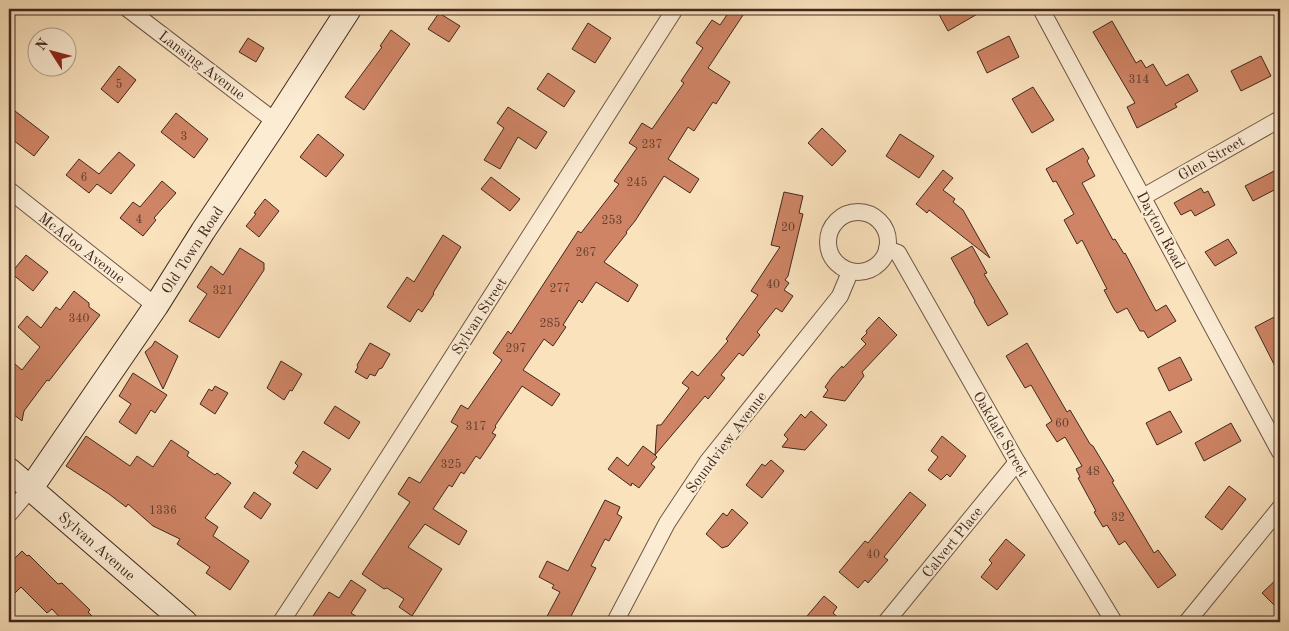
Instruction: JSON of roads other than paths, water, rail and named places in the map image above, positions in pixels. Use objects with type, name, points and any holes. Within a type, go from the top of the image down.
[{"type":"main road","name":"Old Town Road","points":[[31,488],[156,306],[349,9]]},
{"type":"main road","name":"Sylvan Avenue","points":[[9,470],[185,622]]},
{"type":"street","name":"Lansing Avenue","points":[[128,9],[276,122]]},
{"type":"street","name":"Sylvan Street","points":[[281,622],[675,9]]},
{"type":"street","name":"Dayton Road","points":[[1041,9],[1280,452]]},
{"type":"street","name":"Glen Street","points":[[1142,197],[1280,119]]},
{"type":"street","name":"McAdoo Avenue","points":[[9,190],[156,306]]},
{"type":"street","points":[[849,213],[867,213],[882,223],[888,240],[887,249],[884,258],[869,270],[850,272],[834,262],[829,253],[827,243],[829,234],[833,224],[840,217],[849,213]]},
{"type":"street","name":"Oakdale Street","points":[[887,249],[898,252],[1017,462],[1114,622]]},
{"type":"street","name":"Soundview Avenue","points":[[615,622],[667,523],[708,461],[840,296],[850,272]]},
{"type":"street","name":"Calvert Place","points":[[886,622],[1017,462]]},
{"type":"street","points":[[9,514],[31,488]]},
{"type":"street","points":[[1187,622],[1280,508]]}]
